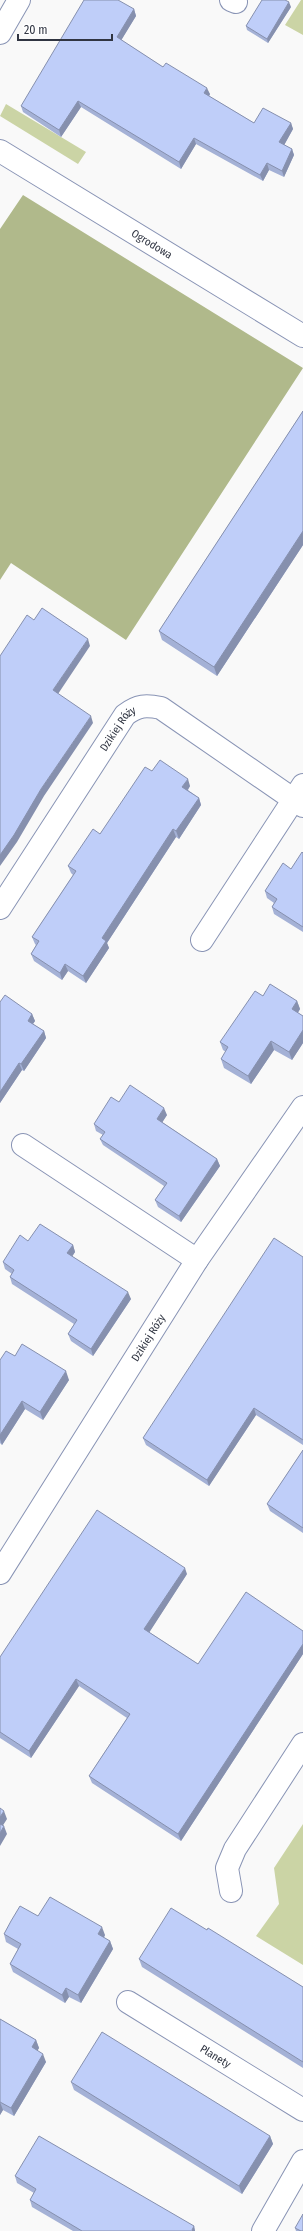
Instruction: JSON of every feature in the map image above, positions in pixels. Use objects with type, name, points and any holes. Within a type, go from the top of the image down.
[{"type":"street","points":[[0,33],[19,0]]},
{"type":"street","name":"Ogrodowa","points":[[0,151],[303,336]]},
{"type":"street","name":"Dzikiej Róży","points":[[0,908],[125,715],[134,708],[146,705],[161,708],[300,797]]},
{"type":"street","points":[[202,940],[300,797]]},
{"type":"street","name":"Dzikiej Róży","points":[[0,1573],[197,1260],[303,1107]]},
{"type":"street","points":[[23,1145],[197,1260]]},
{"type":"street","points":[[231,1891],[227,1868],[235,1849],[303,1744]]},
{"type":"street","name":"Planety","points":[[128,2002],[303,2110]]},
{"type":"street","points":[[263,2231],[303,2161]]},
{"type":"green space","points":[[301,0],[303,0],[303,35],[285,25]]},
{"type":"green space","points":[[6,104],[86,152],[78,164],[0,116]]},
{"type":"green space","points":[[23,195],[303,368],[126,640],[11,563],[0,580],[0,229]]},
{"type":"green space","points":[[303,1824],[303,1965],[256,1936],[279,1904],[274,1868]]},
{"type":"building","points":[[84,0],[118,0],[134,9],[117,37],[163,67],[166,63],[207,88],[204,93],[254,123],[263,108],[291,123],[279,142],[292,149],[282,171],[267,163],[260,175],[194,138],[179,162],[78,101],[59,130],[21,106]]},
{"type":"building","points":[[262,0],[285,0],[289,2],[267,39],[246,26]]},
{"type":"building","points":[[303,411],[303,531],[214,667],[159,631]]},
{"type":"building","points":[[42,608],[88,639],[53,690],[91,716],[41,789],[14,835],[0,855],[0,656],[27,615],[34,620]]},
{"type":"building","points":[[160,760],[188,779],[182,787],[199,798],[176,831],[173,829],[102,938],[106,941],[83,976],[65,964],[60,973],[31,954],[39,941],[32,937],[76,871],[68,866],[93,829],[100,834],[145,767],[152,771]]},
{"type":"building","points":[[302,852],[303,927],[272,907],[277,899],[265,891],[283,863],[291,869]]},
{"type":"building","points":[[270,984],[297,1001],[292,1009],[303,1016],[303,1030],[289,1052],[271,1041],[248,1076],[221,1059],[228,1047],[220,1042],[255,991],[263,996]]},
{"type":"building","points":[[5,995],[32,1014],[28,1021],[44,1031],[21,1064],[19,1063],[0,1092],[0,1002]]},
{"type":"building","points":[[130,1085],[164,1108],[157,1119],[217,1159],[179,1216],[155,1200],[167,1183],[100,1139],[105,1132],[94,1124],[111,1097],[119,1102]]},
{"type":"building","points":[[40,1224],[73,1245],[67,1253],[128,1292],[91,1349],[68,1334],[77,1320],[10,1277],[14,1270],[3,1262],[20,1235],[28,1241]]},
{"type":"building","points":[[274,1238],[303,1257],[303,1440],[254,1408],[207,1480],[143,1438]]},
{"type":"building","points":[[22,1344],[66,1371],[40,1412],[22,1401],[0,1435],[0,1360],[6,1351],[15,1356]]},
{"type":"building","points":[[303,1450],[303,1528],[267,1504]]},
{"type":"building","points":[[97,1510],[185,1568],[144,1629],[198,1664],[246,1592],[303,1631],[303,1644],[178,1834],[89,1776],[130,1714],[76,1679],[29,1751],[0,1732],[0,1657]]},
{"type":"building","points":[[0,1808],[4,1811],[0,1817]]},
{"type":"building","points":[[0,1824],[4,1826],[0,1833]]},
{"type":"building","points":[[50,1897],[102,1927],[98,1934],[110,1941],[78,1995],[66,1988],[62,1995],[10,1964],[21,1944],[4,1934],[11,1921],[20,1906],[38,1916]]},
{"type":"building","points":[[171,1908],[207,1930],[208,1928],[303,1987],[303,2062],[139,1959]]},
{"type":"building","points":[[0,2019],[36,2040],[32,2047],[43,2054],[11,2108],[0,2102]]},
{"type":"building","points":[[102,2032],[270,2136],[239,2186],[71,2082]]},
{"type":"building","points":[[39,2136],[194,2226],[193,2231],[82,2231],[30,2200],[36,2189],[15,2176]]},
{"type":"building","points":[[303,2214],[303,2231],[301,2231],[295,2228]]}]
